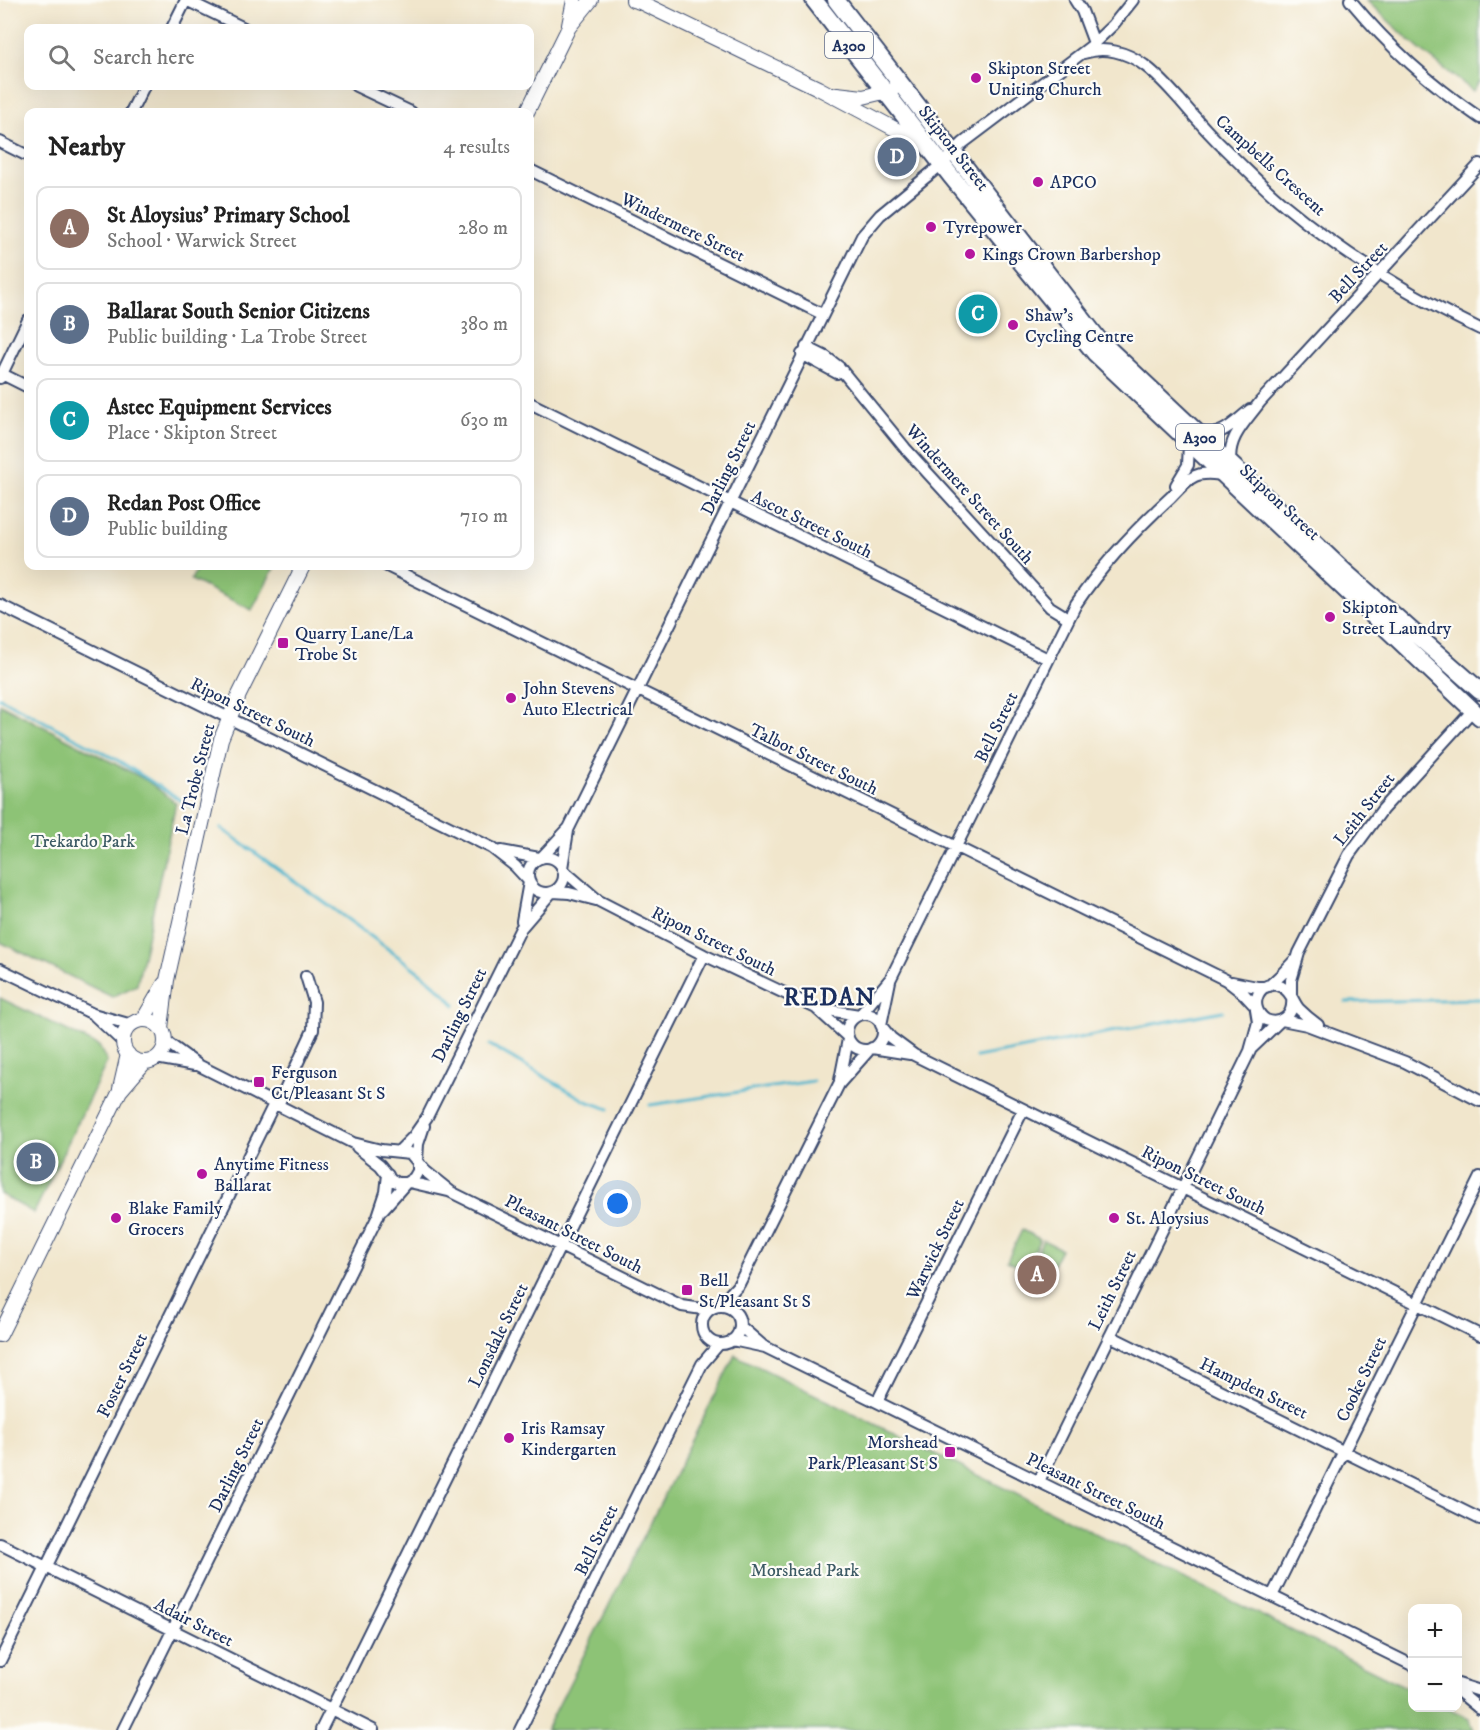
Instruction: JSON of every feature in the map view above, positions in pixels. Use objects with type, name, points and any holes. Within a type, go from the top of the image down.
[{"type":"highway","name":"Skipton Street","points":[[814,0],[927,146],[1089,346],[1193,438],[1478,710]]},
{"type":"highway","name":"Skipton Street","points":[[836,0],[1098,339],[1193,438]]},
{"type":"highway","name":"Skipton Street","points":[[1227,470],[1480,691]]},
{"type":"main road","points":[[569,27],[574,0]]},
{"type":"main road","points":[[529,108],[569,27],[591,0]]},
{"type":"main road","points":[[637,0],[818,88],[927,146]]},
{"type":"main road","points":[[818,88],[854,97],[905,89]]},
{"type":"main road","name":"La Trobe Street","points":[[163,1035],[167,980],[217,752],[228,719],[301,570]]},
{"type":"main road","name":"La Trobe Street","points":[[137,1022],[167,980]]},
{"type":"main road","points":[[0,1335],[120,1091],[127,1030],[137,1022],[156,1024],[163,1035],[164,1047],[120,1091]]},
{"type":"main road","points":[[126,1048],[133,1058],[151,1060]]},
{"type":"street","points":[[174,24],[186,0],[236,24]]},
{"type":"street","points":[[1075,0],[1094,43]]},
{"type":"street","name":"Darling Street","points":[[540,858],[569,828],[822,314],[868,228],[885,210],[942,164],[954,151],[1094,43],[1133,0]]},
{"type":"street","points":[[1350,0],[1382,37],[1418,72],[1480,118]]},
{"type":"street","name":"Campbells Crescent","points":[[1077,56],[1096,50],[1111,51],[1128,55],[1145,65],[1219,144],[1286,206],[1379,274],[1480,329]]},
{"type":"street","points":[[133,108],[142,90]]},
{"type":"street","points":[[364,90],[403,108]]},
{"type":"street","points":[[0,142],[24,154]]},
{"type":"street","name":"Bell Street","points":[[1158,509],[1194,477],[1227,470],[1232,442],[1260,402],[1480,164]]},
{"type":"street","name":"Windermere Street","points":[[534,172],[822,314]]},
{"type":"street","points":[[24,328],[1,375],[24,385]]},
{"type":"street","name":"Windermere Street South","points":[[804,351],[832,361],[905,447],[1050,607],[1068,618]]},
{"type":"street","name":"Bell Street","points":[[860,1015],[891,978],[1068,618],[1088,588],[1158,509],[1186,471],[1193,438],[1222,432],[1260,402]]},
{"type":"street","name":"Ascot Street South","points":[[534,405],[1048,659]]},
{"type":"street","name":"Talbot Street South","points":[[395,570],[1226,980],[1244,994],[1256,1009]]},
{"type":"street","name":"Ripon Street South","points":[[0,605],[492,848],[529,881]]},
{"type":"street","name":"Leith Street","points":[[1268,986],[1285,972],[1299,953],[1342,867],[1362,836],[1396,795],[1478,710]]},
{"type":"street","name":"Darling Street","points":[[563,869],[569,828]]},
{"type":"street","name":"Ripon Street South","points":[[492,848],[540,858]]},
{"type":"street","points":[[540,858],[554,859],[563,869],[562,883],[552,892],[538,891],[529,881],[530,867],[540,858]]},
{"type":"street","name":"Ripon Street South","points":[[563,869],[599,901]]},
{"type":"street","name":"Darling Street","points":[[418,1162],[418,1144],[427,1117],[521,927],[528,898],[529,881]]},
{"type":"street","name":"Darling Street","points":[[521,927],[552,892]]},
{"type":"street","name":"Ripon Street South","points":[[552,892],[574,894],[599,901],[704,955],[816,1008],[860,1015]]},
{"type":"street","name":"Leith Street","points":[[1291,997],[1291,980],[1299,953]]},
{"type":"street","name":"Lonsdale Street","points":[[321,1730],[704,955]]},
{"type":"street","points":[[0,969],[93,1014],[137,1022]]},
{"type":"street","name":"Foster Street","points":[[0,1661],[276,1104],[307,1046],[313,1030],[314,1002],[306,976]]},
{"type":"street","name":"Bell Street","points":[[882,1026],[891,978]]},
{"type":"street","name":"Talbot Street South","points":[[1226,980],[1253,987],[1268,986]]},
{"type":"street","points":[[1325,1032],[1304,1014],[1282,987],[1268,986],[1257,996],[1256,1009],[1260,1016],[1268,1021],[1305,1024],[1325,1032],[1411,1064],[1480,1101]]},
{"type":"street","points":[[1281,1021],[1291,1011],[1291,997]]},
{"type":"street","name":"Ripon Street South","points":[[816,1008],[848,1038]]},
{"type":"street","name":"Leith Street","points":[[1039,1481],[1250,1051],[1258,1022],[1256,1009]]},
{"type":"street","points":[[93,1014],[126,1048]]},
{"type":"street","points":[[739,1284],[702,1320],[703,1331],[714,1343],[720,1344],[736,1336],[740,1326],[735,1312],[739,1284],[839,1084],[881,1039],[882,1026],[872,1016],[860,1015],[849,1023],[839,1084]]},
{"type":"street","name":"Leith Street","points":[[1250,1051],[1281,1021]]},
{"type":"street","name":"Ripon Street South","points":[[882,1026],[891,1038],[914,1055],[1480,1335]]},
{"type":"street","points":[[163,1035],[198,1065],[353,1143],[396,1182],[408,1182],[417,1174],[418,1162],[410,1153],[353,1143]]},
{"type":"street","points":[[848,1038],[857,1048],[871,1048]]},
{"type":"street","name":"Ripon Street South","points":[[871,1048],[914,1055]]},
{"type":"street","points":[[151,1060],[198,1065]]},
{"type":"street","name":"Warwick Street","points":[[877,1402],[1023,1110]]},
{"type":"street","name":"Darling Street","points":[[397,1151],[413,1137],[427,1117]]},
{"type":"street","points":[[388,1173],[388,1161],[397,1151]]},
{"type":"street","name":"Pleasant Street South","points":[[418,1162],[451,1192]]},
{"type":"street","name":"Darling Street","points":[[123,1730],[378,1216],[386,1192],[388,1173]]},
{"type":"street","name":"Cooke Street","points":[[1272,1596],[1480,1177]]},
{"type":"street","name":"Darling Street","points":[[378,1216],[408,1182]]},
{"type":"street","name":"Pleasant Street South","points":[[408,1182],[451,1192],[682,1306],[714,1308]]},
{"type":"street","name":"Pleasant Street South","points":[[682,1306],[703,1331]]},
{"type":"street","points":[[714,1308],[725,1306],[735,1312]]},
{"type":"street","name":"Pleasant Street South","points":[[740,1326],[765,1347],[1408,1663]]},
{"type":"street","name":"Bell Street","points":[[702,1364],[703,1331]]},
{"type":"street","name":"Hampden Street","points":[[1110,1336],[1480,1519]]},
{"type":"street","name":"Pleasant Street South","points":[[732,1340],[765,1347]]},
{"type":"street","name":"Bell Street","points":[[520,1730],[702,1364],[720,1344]]},
{"type":"street","name":"Adair Street","points":[[0,1544],[373,1730]]},
{"type":"street","points":[[1462,1685],[1480,1691]]},
{"type":"street","points":[[1462,1694],[1480,1709]]},
{"type":"green space","points":[[1366,0],[1480,0],[1480,81],[1473,91],[1419,49]]},
{"type":"green space","points":[[196,570],[273,570],[252,610],[191,580]]},
{"type":"green space","name":"Trekardo Park","points":[[0,704],[146,780],[176,803],[137,985],[112,997],[0,942]]},
{"type":"green space","points":[[0,998],[99,1046],[107,1062],[34,1213],[0,1194]]},
{"type":"green space","points":[[1022,1230],[1040,1239],[1025,1269],[1007,1260]]},
{"type":"green space","points":[[1043,1240],[1061,1249],[1043,1284],[1025,1275]]},
{"type":"green space","name":"Morshead Park","points":[[735,1355],[1408,1688],[1408,1712],[1456,1712],[1469,1718],[1474,1730],[546,1730]]},
{"type":"waterway","points":[[0,698],[119,761],[193,808]]},
{"type":"waterway","points":[[221,828],[417,970],[455,1005]]},
{"type":"waterway","points":[[1346,1002],[1480,999]]},
{"type":"waterway","points":[[976,1057],[1223,1011]]},
{"type":"waterway","points":[[490,1045],[586,1101],[609,1109]]},
{"type":"waterway","points":[[650,1105],[813,1081]]},
{"type":"place","name":"Skipton Street Uniting Church","points":[[976,78]]},
{"type":"place","name":"Redan Post Office","points":[[897,157]]},
{"type":"place","name":"APCO","points":[[1038,182]]},
{"type":"place","name":"Tyrepower","points":[[931,227]]},
{"type":"place","name":"Kings Crown Barbershop","points":[[970,254]]},
{"type":"place","name":"Astec Equipment Services","points":[[978,314]]},
{"type":"place","name":"Shaw's Cycling Centre","points":[[1013,325]]},
{"type":"place","name":"Skipton Street Laundry","points":[[1330,617]]},
{"type":"place","name":"Quarry Lane/La Trobe St","points":[[283,643]]},
{"type":"place","name":"John Stevens Auto Electrical","points":[[511,698]]},
{"type":"place","name":"Ferguson Ct/Pleasant St S","points":[[259,1082]]},
{"type":"place","name":"Ballarat South Senior Citizens","points":[[36,1162]]},
{"type":"place","name":"Anytime Fitness Ballarat","points":[[202,1174]]},
{"type":"place","name":"Blake Family Grocers","points":[[116,1218]]},
{"type":"place","name":"St. Aloysius","points":[[1114,1218]]},
{"type":"place","name":"St Aloysius' Primary School","points":[[1037,1275]]},
{"type":"place","name":"Bell St/Pleasant St S","points":[[687,1290]]},
{"type":"place","name":"Iris Ramsay Kindergarten","points":[[509,1438]]},
{"type":"place","name":"Morshead Park/Pleasant St S","points":[[950,1452]]},
{"type":"district","name":"REDAN","points":[[830,997]]}]
